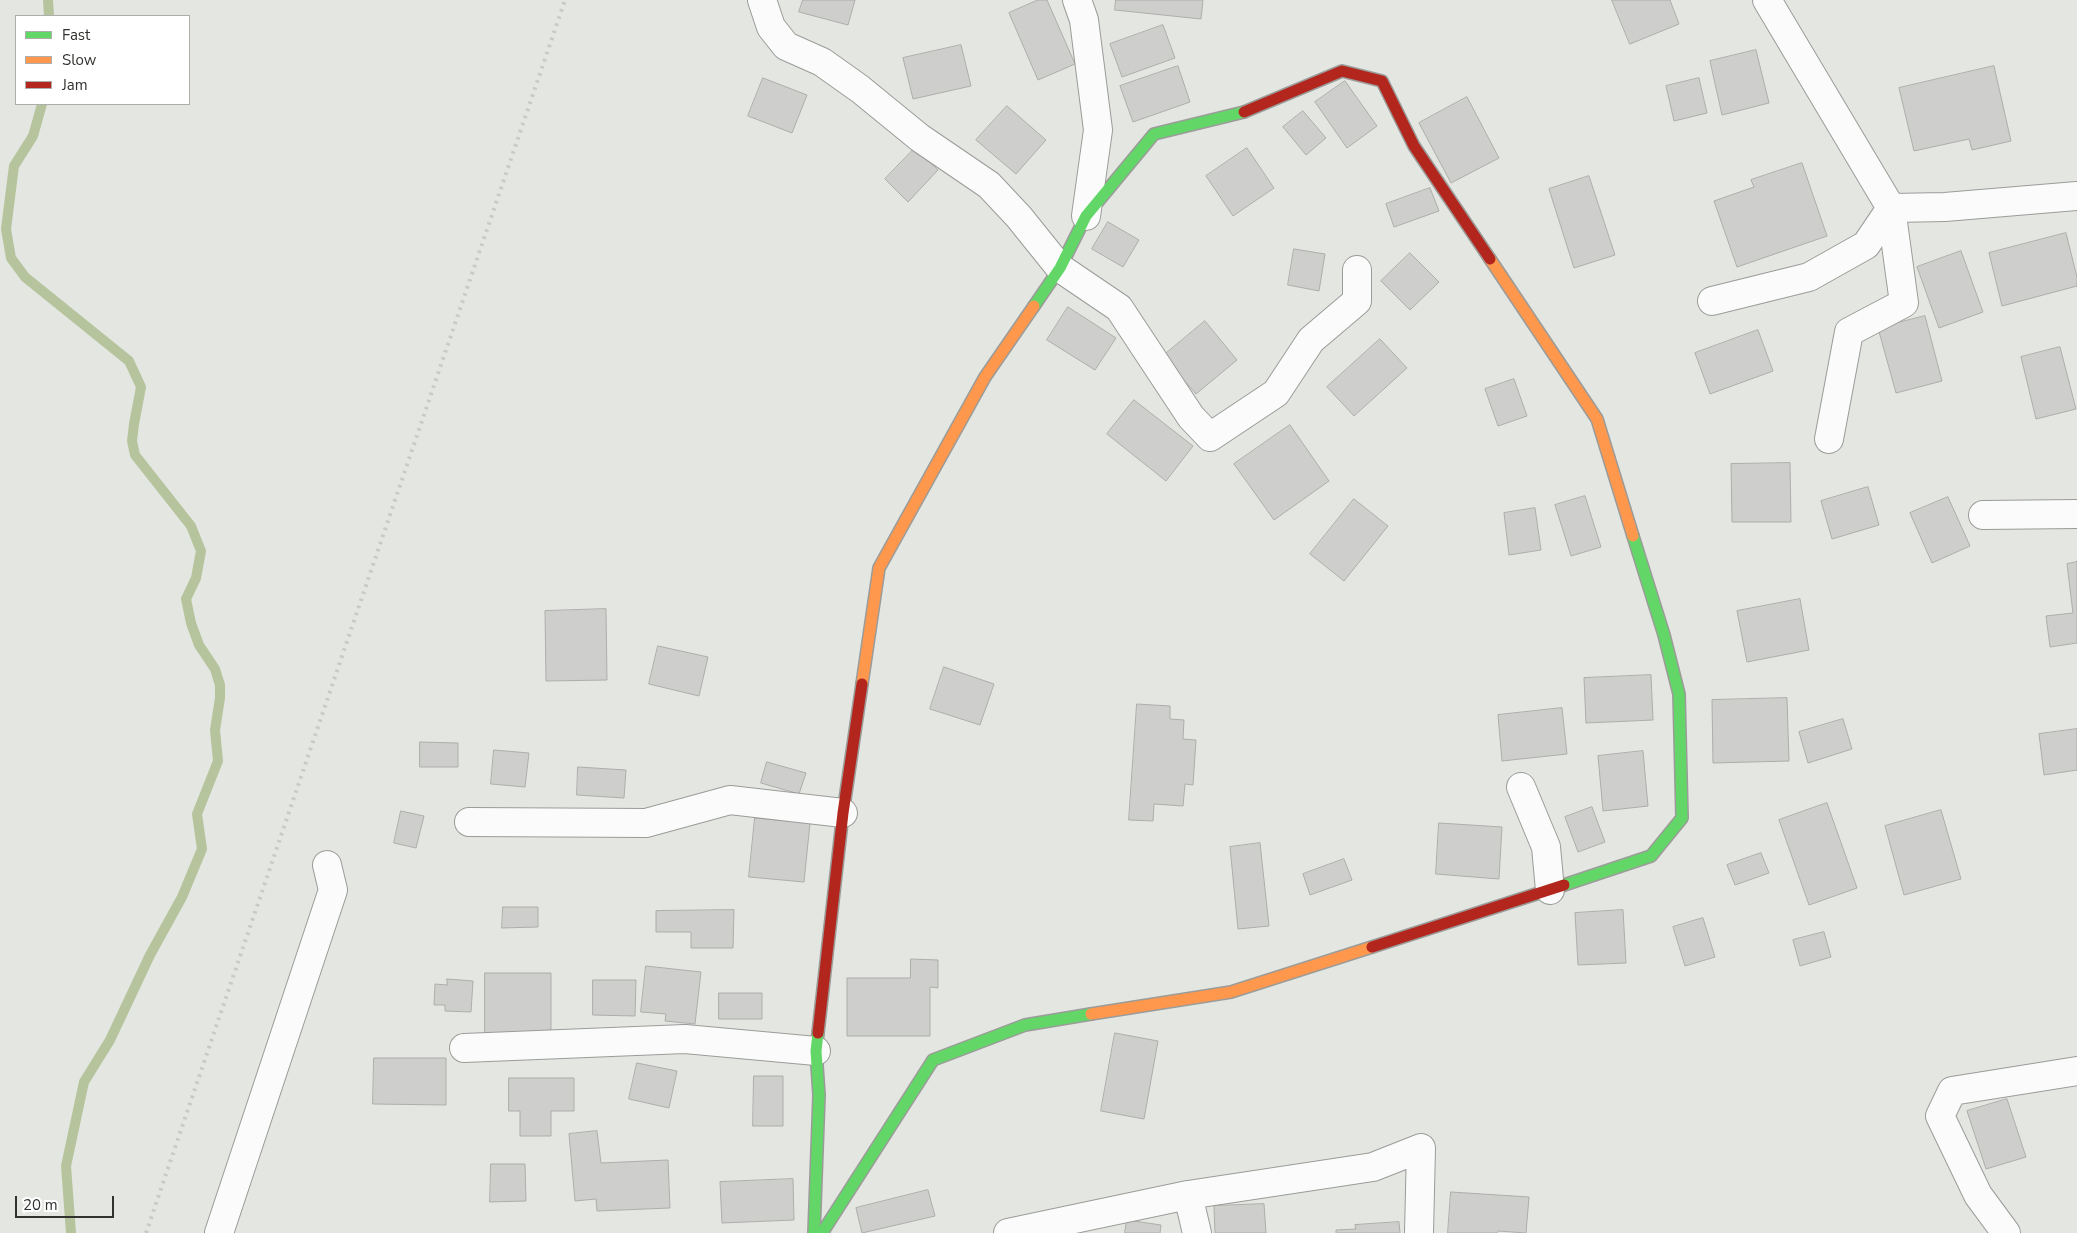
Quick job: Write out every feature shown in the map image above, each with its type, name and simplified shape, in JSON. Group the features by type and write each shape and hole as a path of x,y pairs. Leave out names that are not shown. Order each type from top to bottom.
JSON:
{"street":[{"path":"762,0 772,27 786,46 822,62 860,89 920,138 989,185 1060,268 1119,308 1192,417 1210,437 1276,393 1311,340 1358,301 1357,270"},
{"path":"1077,0 1084,20 1098,130 1086,216"},
{"path":"1767,0 1891,208 1904,302 1849,332 1829,439"},
{"path":"814,1233 819,1095 816,1051 843,813 879,568 985,377 1060,268 1086,216 1154,134 1248,111 1342,71 1382,80 1414,146 1597,419 1664,635 1679,694 1682,818 1651,856 1550,890 1231,992 1025,1025 933,1060 822,1233"},
{"path":"1891,208 1946,207 2077,196"},
{"path":"1712,301 1808,277 1866,245 1891,208"},
{"path":"1983,515 2077,514"},
{"path":"1521,787 1546,847 1550,890"},
{"path":"469,822 646,823 730,800 843,813"},
{"path":"220,1233 333,890 327,865"},
{"path":"464,1048 685,1039 816,1051"},
{"path":"2006,1233 1978,1195 1940,1116 1952,1091 2077,1071"},
{"path":"1008,1233 1188,1195 1373,1167 1421,1148 1419,1233"},
{"path":"1188,1195 1197,1233"}],"building":[{"path":"803,0 855,0 848,25 799,12"},
{"path":"1038,0 1047,0 1075,64 1038,80 1009,13"},
{"path":"1116,0 1203,0 1201,19 1115,10"},
{"path":"1612,0 1670,0 1679,24 1630,44"},
{"path":"1163,25 1175,58 1122,77 1110,44"},
{"path":"961,45 971,86 913,99 903,58"},
{"path":"1756,50 1769,103 1722,115 1710,61"},
{"path":"1178,66 1190,102 1133,122 1120,86"},
{"path":"1994,66 2011,141 1972,150 1969,139 1914,151 1899,88"},
{"path":"763,78 807,95 792,133 748,116"},
{"path":"1699,78 1707,113 1674,121 1666,86"},
{"path":"1345,81 1377,126 1347,148 1315,102"},
{"path":"1467,97 1499,158 1451,183 1419,123"},
{"path":"1007,106 1046,140 1016,174 976,140"},
{"path":"1303,111 1326,138 1306,155 1283,127"},
{"path":"915,148 938,170 908,202 885,179"},
{"path":"1247,148 1274,188 1233,216 1206,176"},
{"path":"1802,163 1827,236 1737,267 1714,201 1754,187 1751,180"},
{"path":"1589,176 1615,255 1574,268 1549,189"},
{"path":"1430,188 1439,211 1394,227 1386,204"},
{"path":"1108,222 1139,240 1123,267 1092,249"},
{"path":"2066,233 2077,277 2077,286 2002,306 1989,253"},
{"path":"1294,249 1325,254 1319,291 1288,285"},
{"path":"1961,251 1983,312 1939,328 1917,267"},
{"path":"1410,253 1439,282 1410,310 1381,281"},
{"path":"1068,307 1116,338 1095,370 1047,340"},
{"path":"1925,316 1942,381 1896,393 1878,328"},
{"path":"1205,321 1237,360 1196,394 1163,356"},
{"path":"1758,330 1773,371 1710,394 1695,353"},
{"path":"1380,339 1407,368 1354,416 1327,387"},
{"path":"2060,347 2076,409 2036,419 2021,357"},
{"path":"1514,379 1527,416 1498,426 1485,389"},
{"path":"1134,400 1193,446 1166,481 1107,434"},
{"path":"1290,425 1329,481 1274,520 1234,464"},
{"path":"1790,463 1791,522 1732,522 1731,464"},
{"path":"1868,487 1879,525 1832,539 1821,501"},
{"path":"1585,496 1601,547 1571,556 1555,505"},
{"path":"1948,497 1970,546 1932,563 1910,513"},
{"path":"1354,499 1388,526 1344,581 1310,554"},
{"path":"1535,508 1541,550 1509,555 1504,513"},
{"path":"2077,562 2077,643 2050,647 2046,616 2073,613 2067,564"},
{"path":"1800,599 1809,650 1747,662 1737,611"},
{"path":"606,609 607,680 546,681 545,611"},
{"path":"658,646 708,657 699,696 649,684"},
{"path":"944,667 994,684 980,725 930,709"},
{"path":"1651,675 1653,720 1586,723 1584,678"},
{"path":"1787,698 1789,761 1713,763 1712,700"},
{"path":"1137,704 1170,706 1170,719 1184,720 1183,739 1196,740 1193,785 1185,784 1183,806 1154,804 1153,821 1129,820"},
{"path":"1562,708 1567,754 1502,761 1498,715"},
{"path":"1843,719 1852,749 1808,763 1799,732"},
{"path":"2077,729 2077,770 2044,775 2039,734"},
{"path":"420,742 458,743 458,767 420,767"},
{"path":"494,750 529,753 525,787 491,784"},
{"path":"1643,751 1648,806 1603,811 1598,756"},
{"path":"767,762 806,773 799,794 761,783"},
{"path":"578,767 626,770 624,798 577,795"},
{"path":"1827,803 1857,888 1809,905 1779,820"},
{"path":"1592,807 1605,842 1578,852 1565,817"},
{"path":"1941,810 1961,879 1904,895 1885,826"},
{"path":"401,811 424,816 416,848 394,843"},
{"path":"755,818 810,823 804,882 749,877"},
{"path":"1439,823 1502,827 1499,879 1436,874"},
{"path":"1260,843 1269,926 1238,929 1230,847"},
{"path":"1761,853 1769,873 1735,885 1727,865"},
{"path":"1344,859 1352,880 1310,895 1303,874"},
{"path":"503,907 538,907 538,927 502,928"},
{"path":"734,910 733,948 691,948 691,932 656,932 656,911"},
{"path":"1623,910 1626,963 1578,965 1575,913"},
{"path":"1703,918 1715,957 1685,966 1673,927"},
{"path":"1824,932 1831,957 1800,966 1793,940"},
{"path":"911,959 938,960 938,988 930,987 930,1036 847,1036 847,978 910,978"},
{"path":"646,966 701,972 695,1024 665,1021 666,1014 641,1012"},
{"path":"485,973 551,973 551,1033 485,1033"},
{"path":"447,979 473,981 471,1012 445,1011 445,1005 434,1005 435,984 447,985"},
{"path":"593,980 636,980 635,1016 593,1015"},
{"path":"719,993 762,993 762,1019 719,1019"},
{"path":"1115,1033 1158,1041 1144,1119 1101,1111"},
{"path":"374,1058 446,1058 446,1105 373,1104"},
{"path":"637,1063 677,1071 669,1108 629,1099"},
{"path":"754,1076 783,1076 783,1126 753,1126"},
{"path":"509,1078 574,1078 574,1111 551,1111 551,1136 520,1136 520,1111 509,1111"},
{"path":"2007,1099 2026,1157 1986,1169 1967,1111"},
{"path":"597,1131 601,1163 668,1160 670,1208 597,1211 596,1199 575,1201 569,1134"},
{"path":"491,1164 525,1164 526,1201 490,1202"},
{"path":"793,1179 794,1220 722,1223 720,1182"},
{"path":"928,1190 935,1216 862,1233 856,1208"},
{"path":"1451,1192 1529,1197 1526,1233 1498,1231 1497,1233 1448,1233"},
{"path":"1264,1204 1266,1233 1215,1233 1214,1206"},
{"path":"1127,1220 1161,1225 1160,1233 1125,1233"},
{"path":"1399,1222 1400,1233 1336,1233 1336,1230 1356,1229 1355,1225"}],"waterway":[{"path":"48,0 49,15"},
{"path":"42,105 33,136 14,166 6,229 11,258 25,277 129,361 141,387 132,441 135,455 191,526 201,551 196,578 186,599 191,623 199,645 215,669 220,685 215,730 218,761 197,814 202,849 182,897 150,955 110,1040 84,1082 66,1166 71,1233"}],"railway":[{"path":"146,1233 565,0"}],"traffic: fast":[{"path":"1034,306 1060,268 1086,216 1154,134 1244,112"},
{"path":"1564,885 1651,856 1682,818 1679,694 1664,635 1633,536"},
{"path":"822,1233 933,1060 1025,1025 1091,1014"},
{"path":"814,1233 819,1095 816,1051 818,1033"}],"traffic: slow":[{"path":"1490,259 1597,419 1633,536"},
{"path":"862,684 879,568 985,377 1034,306"},
{"path":"1091,1014 1231,992 1372,947"}],"traffic: jam":[{"path":"1244,112 1342,71 1382,81 1414,146 1490,259"},
{"path":"818,1033 843,813 862,684"},
{"path":"1372,947 1564,885"}]}
